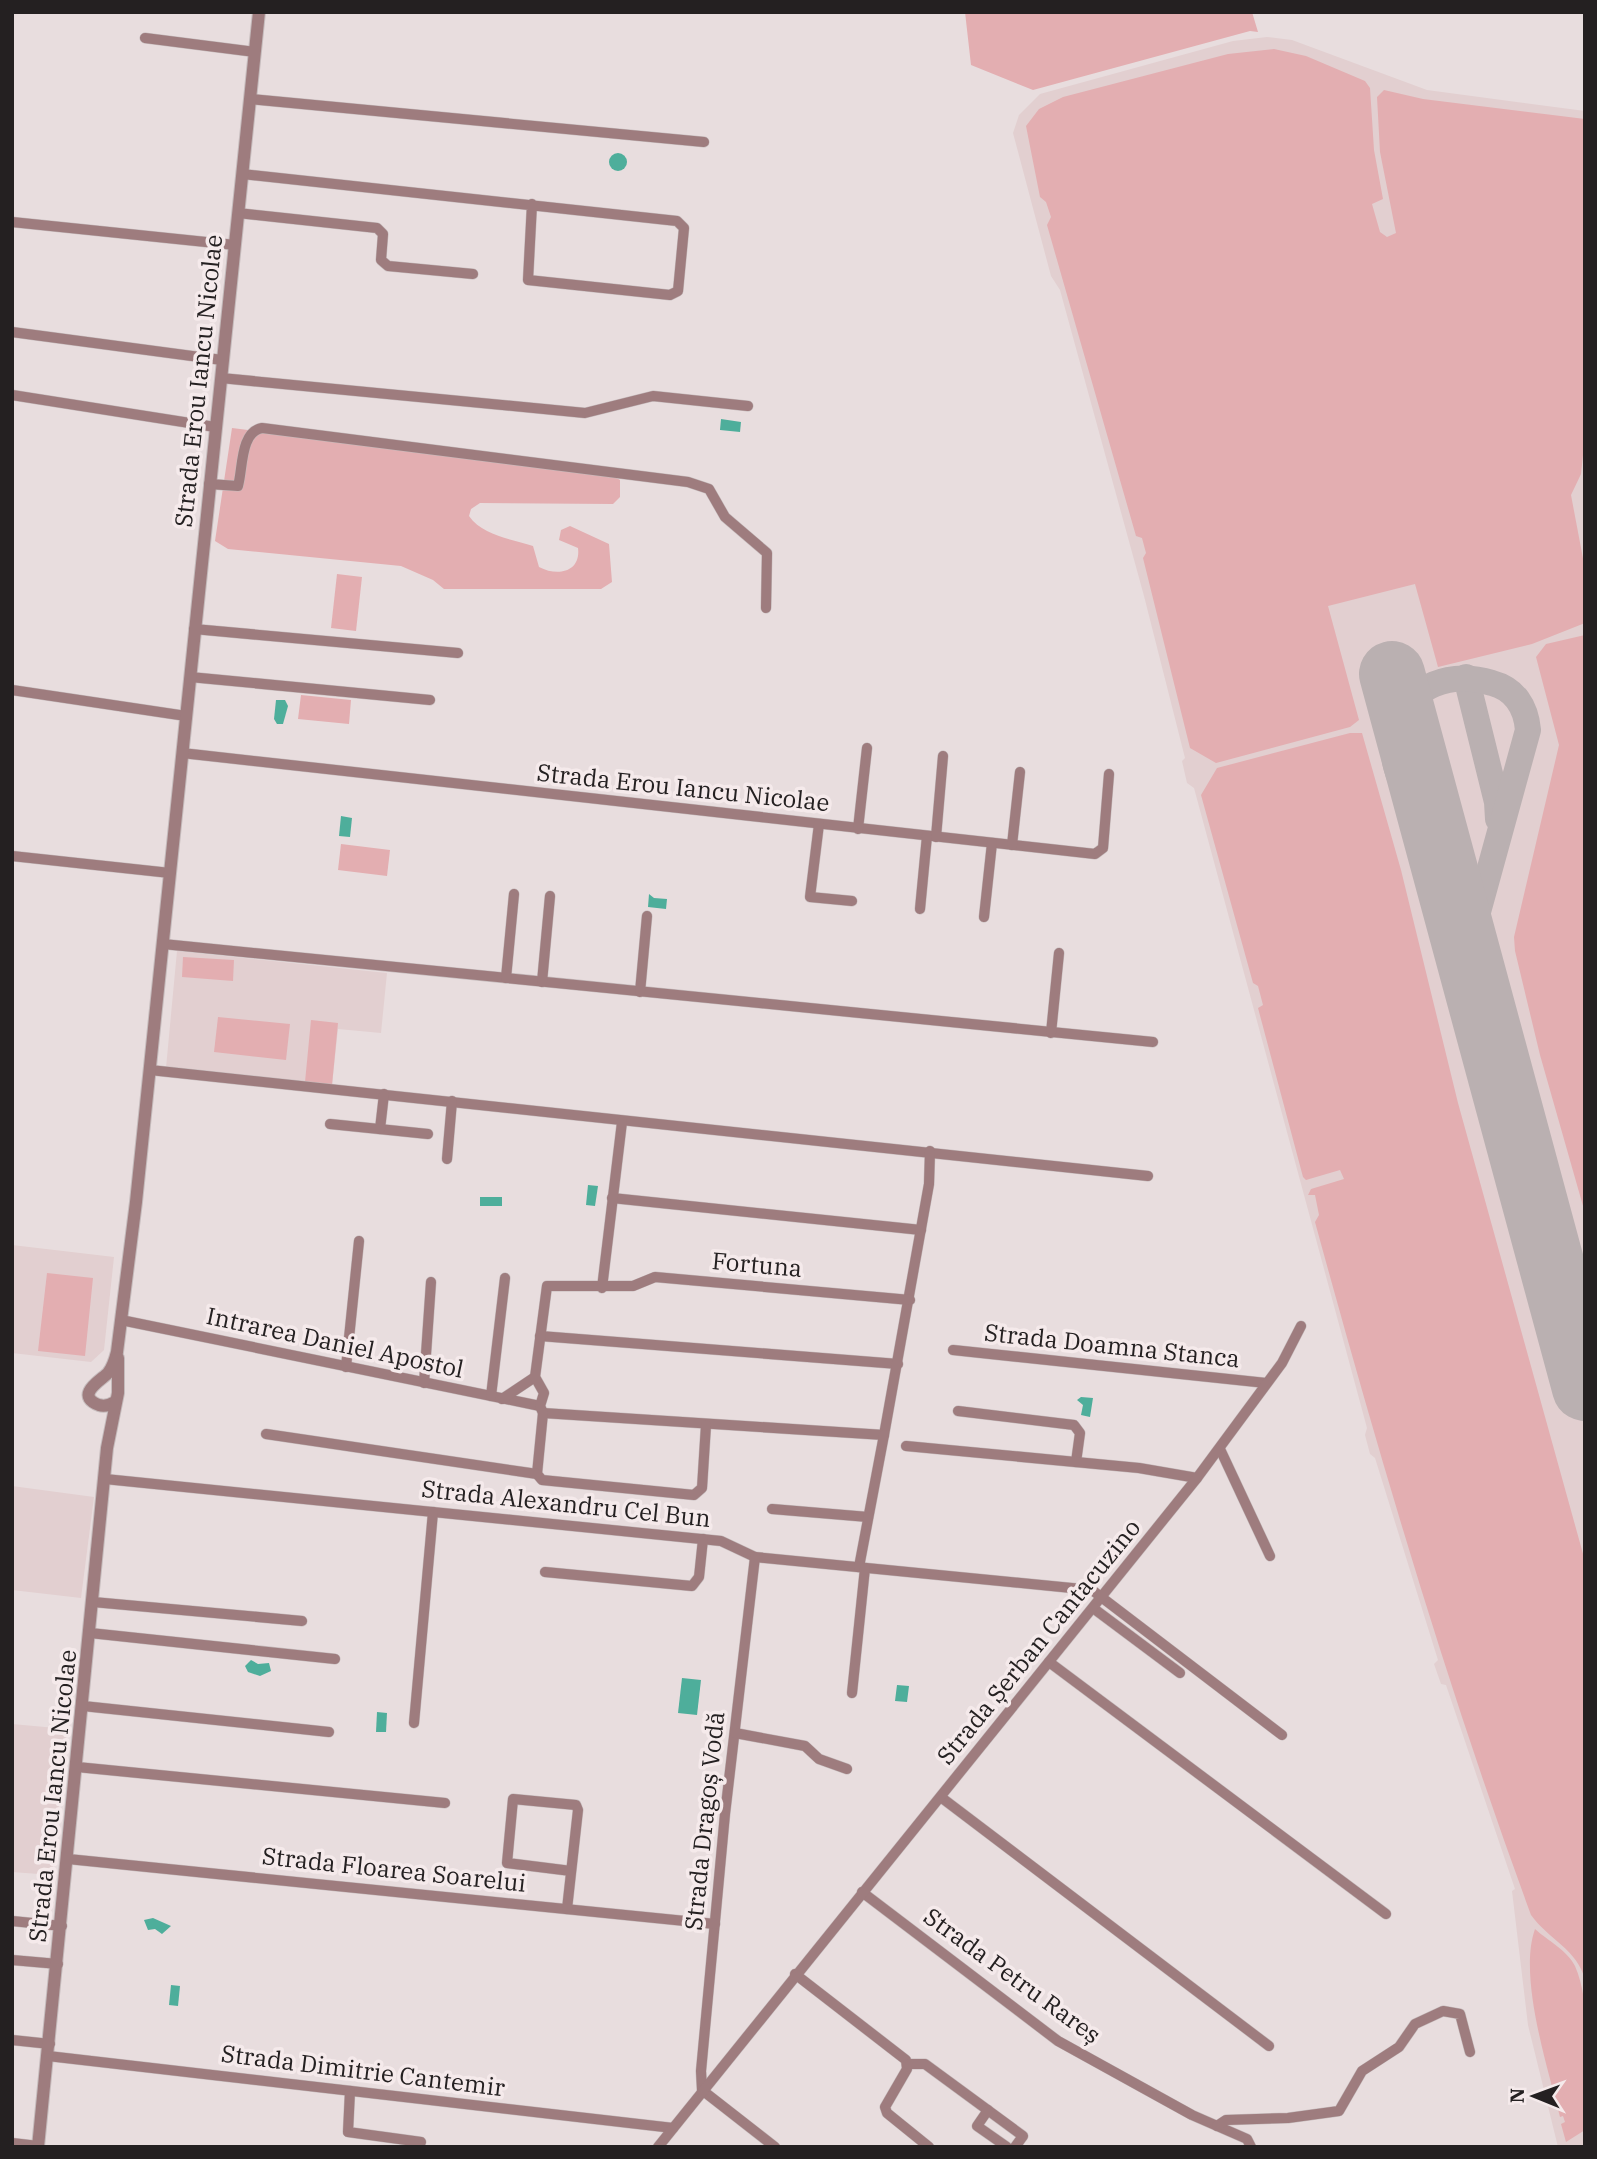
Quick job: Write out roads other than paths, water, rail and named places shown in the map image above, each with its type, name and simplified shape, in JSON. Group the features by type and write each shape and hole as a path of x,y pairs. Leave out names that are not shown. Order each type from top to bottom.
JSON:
{"street":[{"name":"Strada Erou Iancu Nicolae","path":"38,2146 93,1602 107,1448 108,1404 118,1388 117,1352 150,1070 259,12"},
{"path":"145,38 255,52"},
{"path":"250,99 704,142"},
{"path":"242,174 532,204 682,224 678,291 670,295 528,281 532,204"},
{"path":"238,212 377,228 383,234 381,260 388,266 473,274"},
{"path":"12,222 235,245"},
{"path":"12,332 222,360"},
{"path":"221,378 585,413 653,396 748,406"},
{"path":"12,395 215,427"},
{"path":"209,484 239,486 246,444 251,434 262,428 688,482 709,489 725,517 767,553 766,608"},
{"path":"194,629 457,653"},
{"path":"190,677 429,700"},
{"path":"12,690 186,716"},
{"path":"858,829 867,748"},
{"name":"Strada Erou Iancu Nicolae","path":"182,753 858,829 1100,852 1109,774"},
{"path":"920,909 943,756"},
{"path":"1012,845 1020,772"},
{"path":"819,824 810,897 852,901"},
{"path":"984,917 992,843"},
{"path":"12,856 170,873"},
{"path":"506,978 514,894"},
{"path":"542,982 550,896"},
{"path":"640,992 647,916"},
{"path":"163,944 1153,1042"},
{"path":"1051,1033 1059,953"},
{"path":"150,1070 1148,1176"},
{"path":"380,1129 384,1094"},
{"path":"447,1159 452,1101"},
{"path":"602,1288 622,1122"},
{"path":"330,1124 428,1135"},
{"path":"852,1693 868,1517 910,1300 929,1184 930,1151"},
{"path":"612,1198 921,1230"},
{"path":"346,1367 359,1241"},
{"path":"491,1396 505,1278"},
{"name":"Fortuna","path":"540,1336 547,1286 633,1286 655,1278 910,1300"},
{"path":"424,1383 431,1282"},
{"name":"Intrarea Daniel Apostol","path":"121,1321 491,1396 541,1410 706,1425 884,1435"},
{"name":"Strada Șerban Cantacuzino","path":"658,2147 862,1892 946,1801 1049,1662 1220,1449 1292,1347 1301,1326"},
{"path":"537,1474 544,1393 536,1377 540,1336 898,1364"},
{"name":"Strada Doamna Stanca","path":"953,1350 1266,1383"},
{"name":"Strada Erou Iancu Nicolae","path":"108,1404 94,1402 90,1390 94,1381 104,1378 117,1352"},
{"path":"502,1399 536,1377"},
{"path":"104,1378 113,1380 118,1388"},
{"path":"958,1411 1074,1425 1080,1433 1076,1462"},
{"path":"266,1434 537,1474 542,1480 694,1495 702,1488 706,1425"},
{"path":"906,1446 1139,1468 1197,1478"},
{"path":"1220,1449 1270,1556"},
{"name":"Strada Alexandru Cel Bun","path":"104,1479 721,1541 755,1558 1092,1590 1102,1597"},
{"path":"772,1509 868,1517"},
{"path":"414,1723 433,1512"},
{"path":"545,1573 692,1586 699,1577 702,1539"},
{"name":"Strada Dragoș Vodă","path":"702,2090 701,2063 755,1558"},
{"path":"1102,1597 1282,1735"},
{"path":"93,1602 302,1621"},
{"path":"1093,1608 1180,1673"},
{"path":"90,1633 335,1659"},
{"path":"1049,1662 1386,1914"},
{"path":"83,1706 329,1732"},
{"path":"735,1733 805,1746 819,1759 847,1769"},
{"path":"77,1767 445,1803"},
{"path":"567,1909 571,1871 576,1805 513,1799 507,1863 571,1871"},
{"path":"946,1801 1269,2046"},
{"name":"Strada Floarea Soarelui","path":"68,1859 715,1924"},
{"name":"Strada Petru Rareș","path":"862,1892 1058,2041 1217,2126 1247,2139 1251,2147"},
{"path":"12,1921 62,1926"},
{"path":"12,1960 58,1964"},
{"path":"795,1974 908,2064 925,2064 1023,2136 1015,2147"},
{"path":"1217,2126 1226,2120 1289,2119 1339,2111 1362,2071 1399,2047 1415,2024 1436,2013 1452,2011 1460,2014 1470,2052"},
{"name":"Strada Dimitrie Cantemir","path":"12,2040 49,2050 350,2091 673,2128"},
{"path":"908,2064 887,2100 887,2113 929,2147"},
{"path":"702,2090 775,2147"},
{"path":"350,2091 348,2132 421,2143"},
{"path":"988,2110 977,2126 1007,2147"},
{"path":"12,2143 38,2146"}]}
